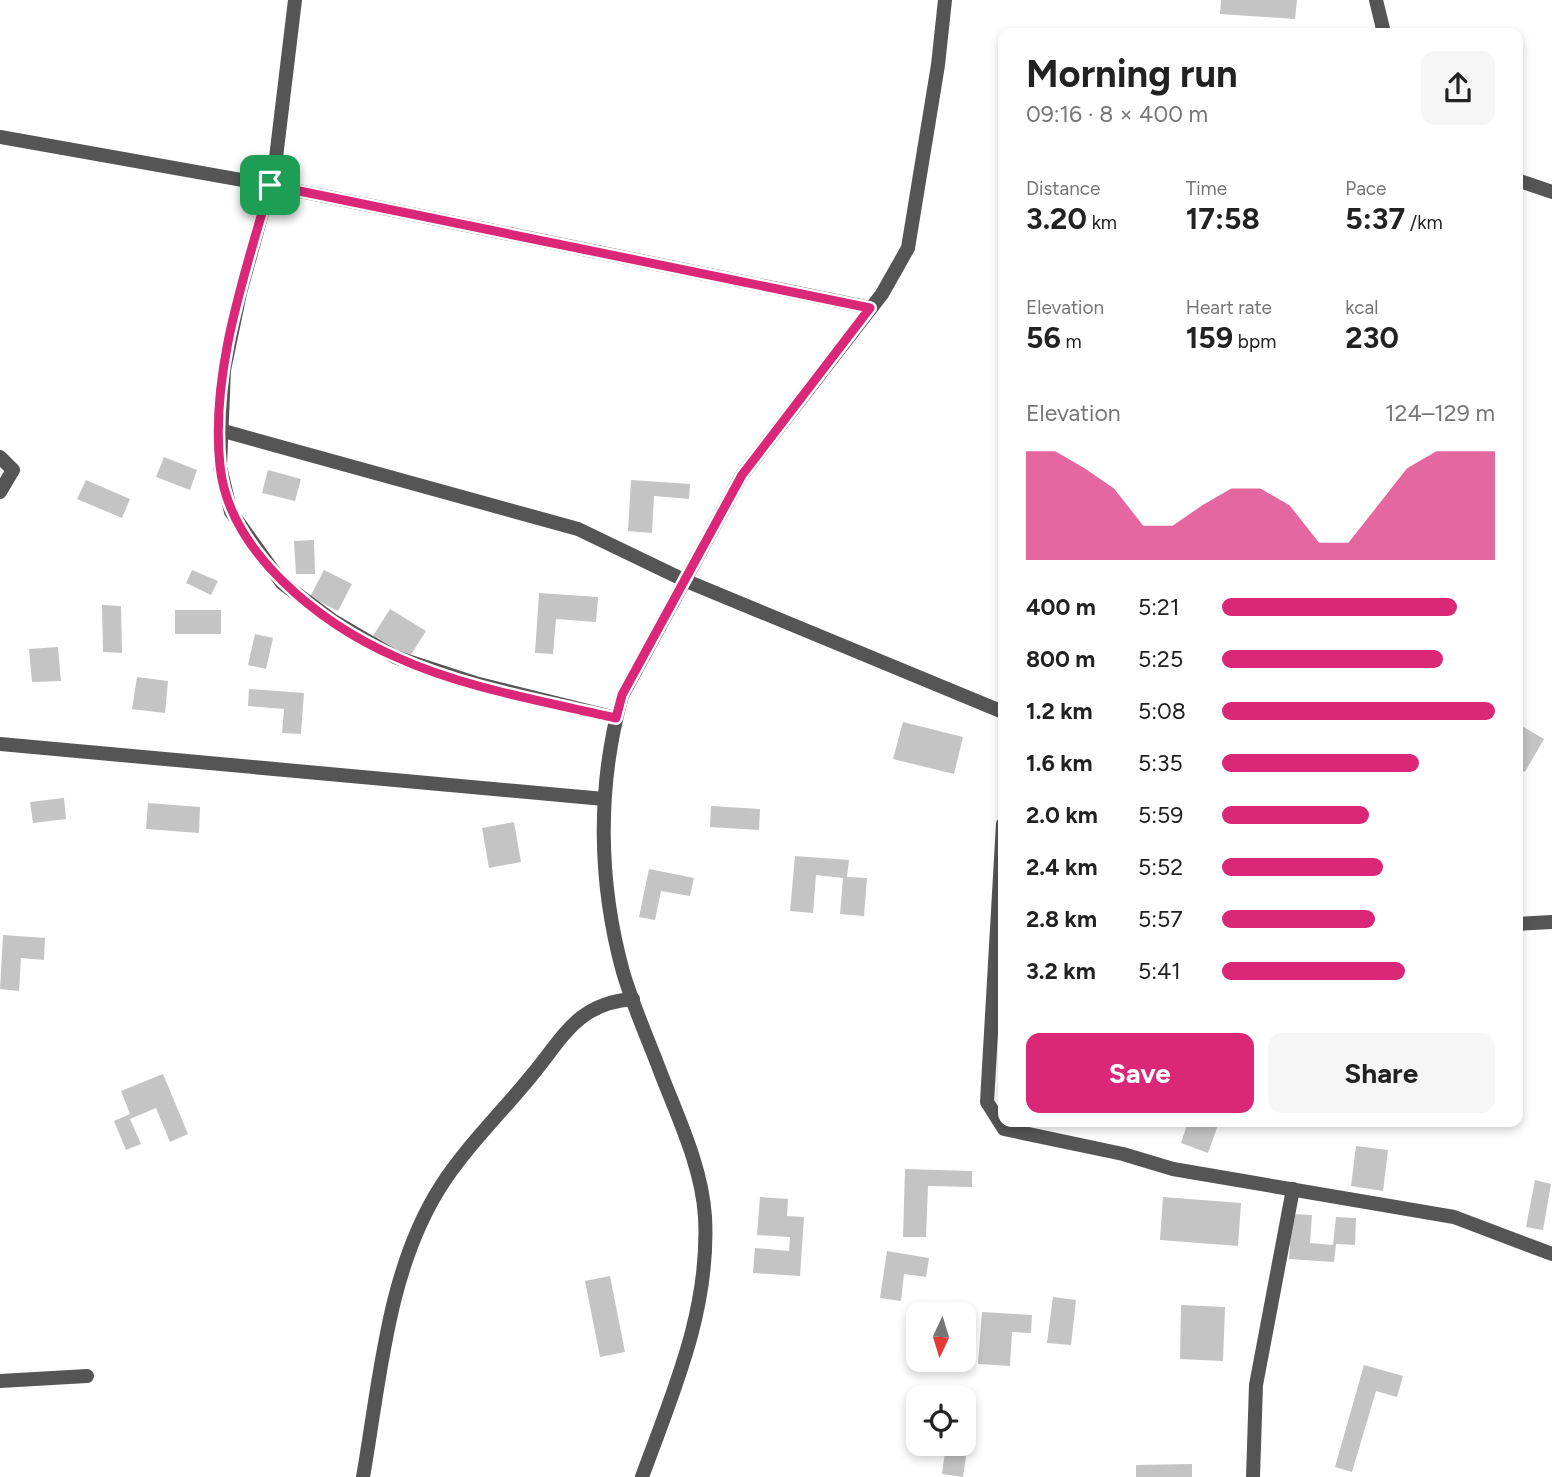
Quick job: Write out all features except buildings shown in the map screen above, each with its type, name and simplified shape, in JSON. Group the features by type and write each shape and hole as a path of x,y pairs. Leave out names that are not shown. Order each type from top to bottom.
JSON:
{"street":[{"path":"295,0 277,153 240,293 224,370 220,467 231,512 282,583 332,620 394,657 426,668 616,718"},
{"path":"642,1477 692,1342 702,1295 705,1215 700,1178 633,999 610,917 605,864 604,799 616,718 622,695 742,475 870,308 908,248 938,65 945,0"},
{"path":"1376,0 1383,28"},
{"path":"0,137 270,185 870,308"},
{"path":"1523,182 1552,192"},
{"path":"220,430 578,529 684,580 998,710"},
{"path":"0,457 13,470 0,492"},
{"path":"0,744 604,799"},
{"path":"998,911 987,1102 998,1119"},
{"path":"1523,924 1552,922"},
{"path":"363,1477 398,1287 418,1233 441,1186 536,1070 560,1035 596,1007 613,1000 633,999"},
{"path":"1003,1127 1123,1154 1173,1169 1454,1217 1552,1254"},
{"path":"1254,1477 1256,1385 1293,1189"},
{"path":"0,1381 87,1376"}],"route":[{"path":"270,185 870,308 742,475 622,695 616,718 475,683 394,657 332,620 282,583 231,512 220,467 219,438 224,370 240,293 270,185"}]}
